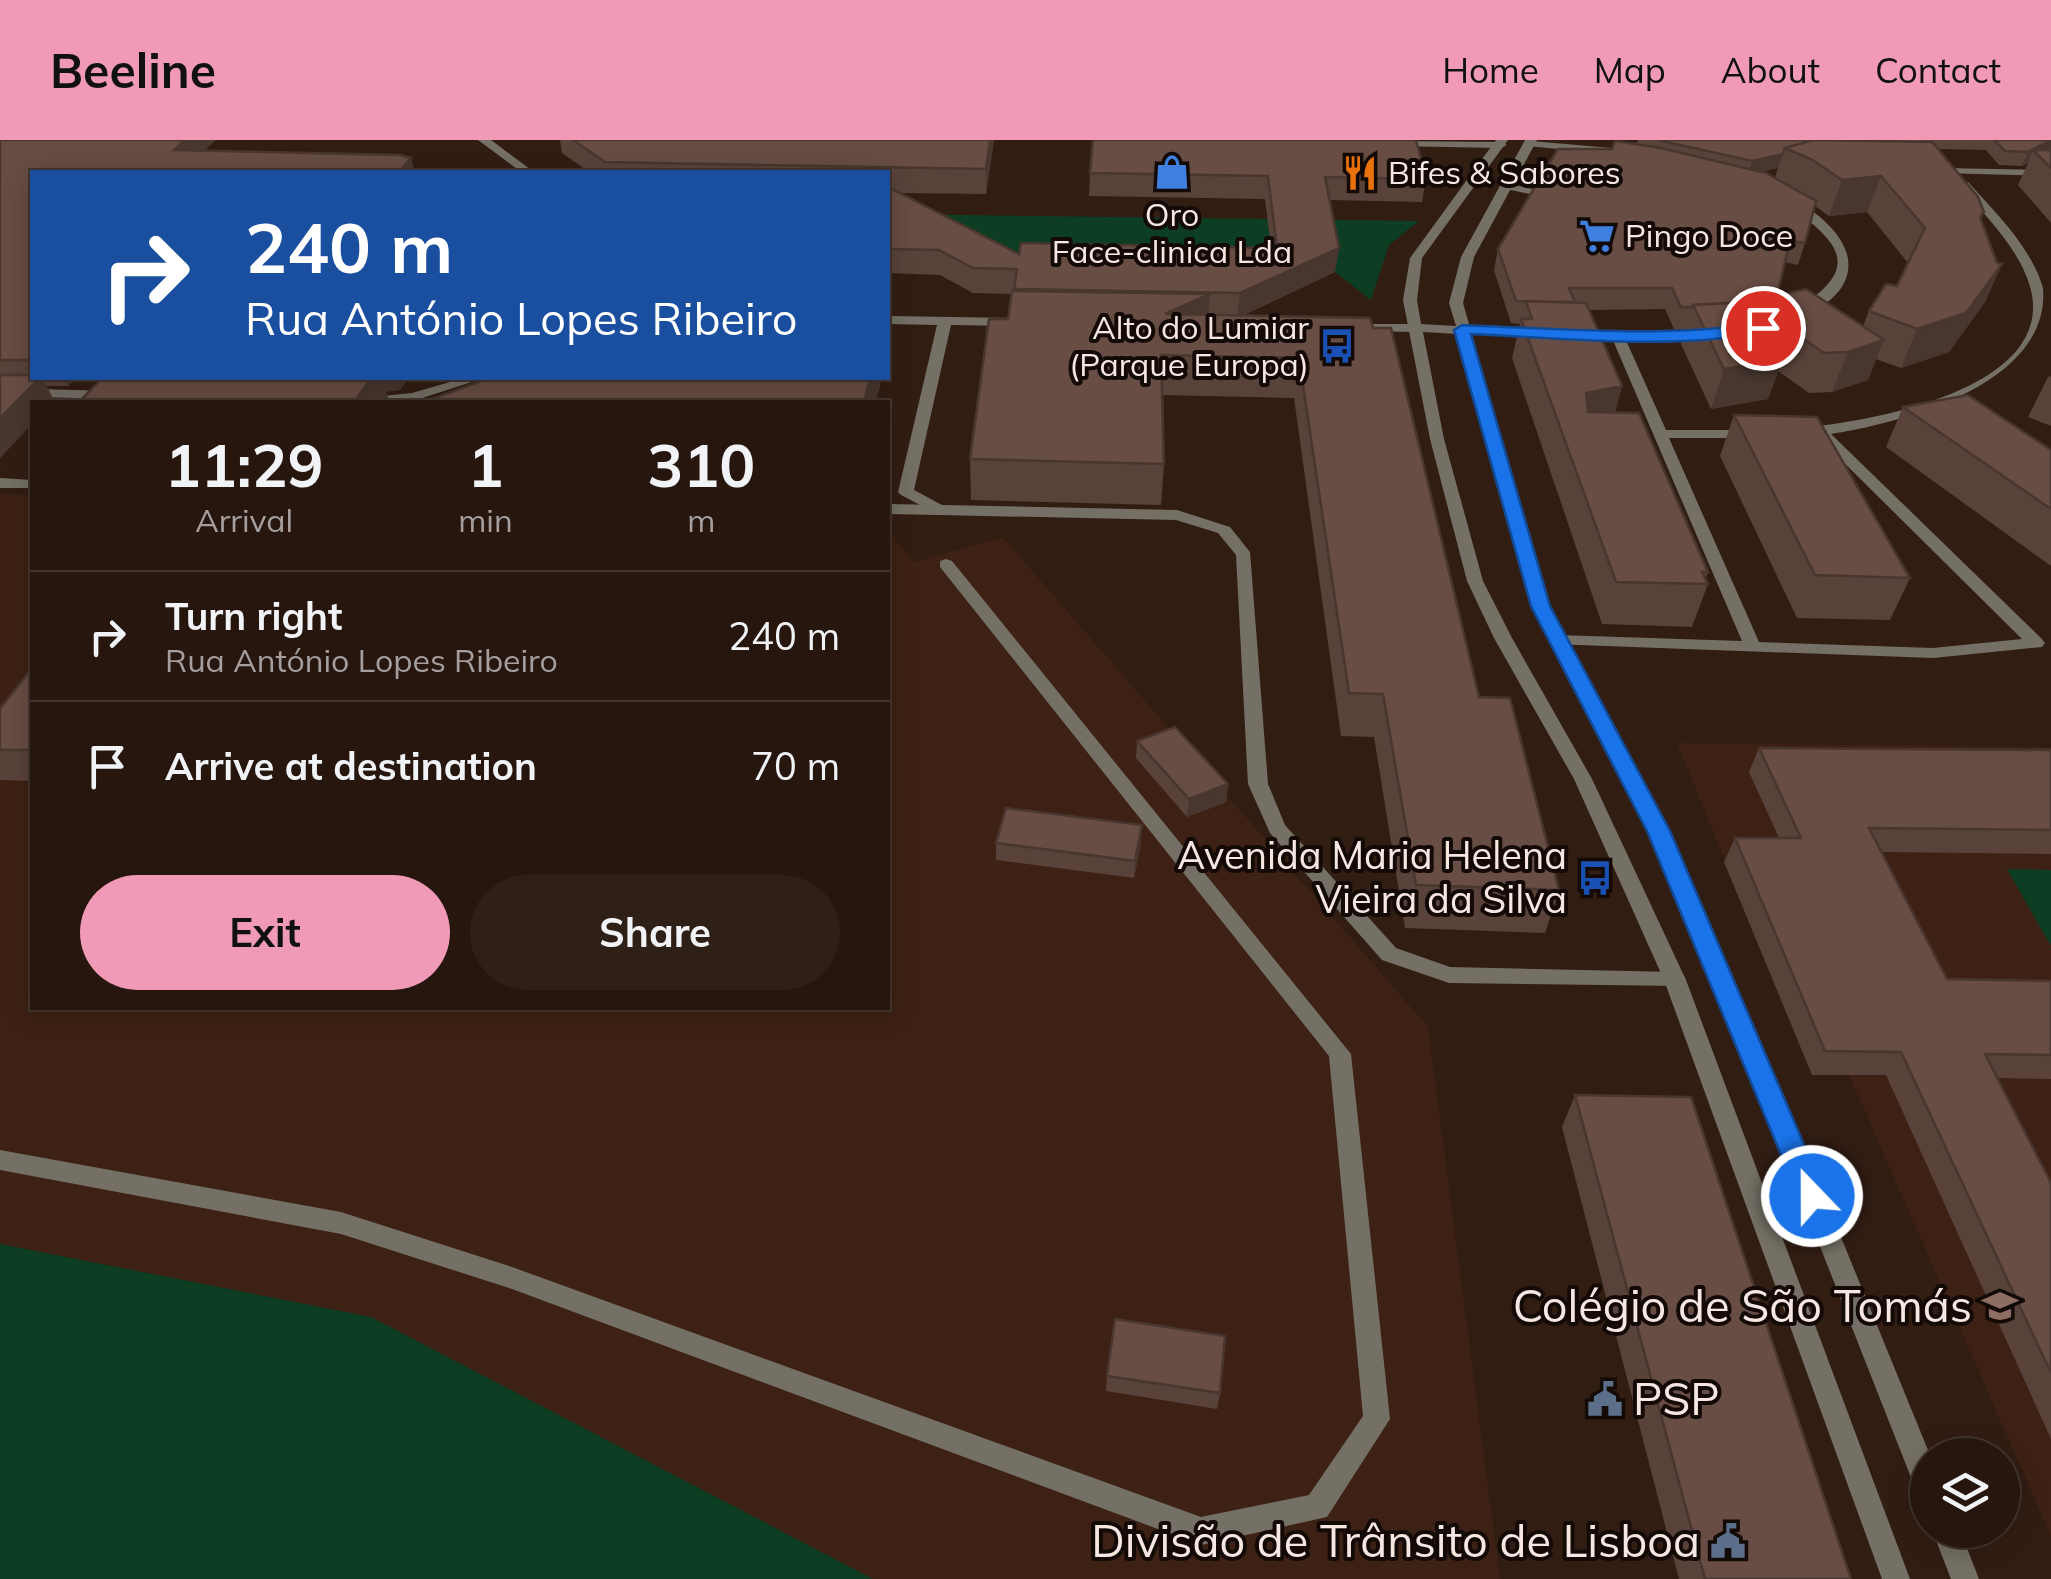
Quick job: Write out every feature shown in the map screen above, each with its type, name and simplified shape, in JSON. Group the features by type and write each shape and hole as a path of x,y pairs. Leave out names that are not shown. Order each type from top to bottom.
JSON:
{"street":[{"path":"487,140 525,170"},
{"path":"1501,142 1416,258 1410,300 1437,439 1476,582 1502,638 1583,779 1675,980 1896,1579"},
{"path":"1531,142 1477,231 1460,270 1456,303 1541,606 1658,831 1754,1051 1910,1440"},
{"path":"1380,144 1531,142 1634,154"},
{"path":"1933,171 2051,173"},
{"path":"1785,433 1821,432 1947,410 2002,371 2036,336 2040,303 2024,259 1952,171"},
{"path":"1505,186 1540,192"},
{"path":"1777,195 1828,228 1842,250 1845,270 1834,292 1788,318"},
{"path":"890,320 1023,322"},
{"path":"938,510 906,492 945,321"},
{"path":"1347,328 1617,336 1729,333"},
{"path":"1617,336 1752,647"},
{"path":"368,400 413,398 471,380"},
{"path":"0,392 134,396"},
{"path":"1558,640 1933,653 2036,643 1821,432"},
{"path":"1661,434 1767,433"},
{"path":"0,483 30,484"},
{"path":"890,509 1177,515 1224,530 1244,556 1258,784 1277,828 1390,954 1450,975 1675,980"},
{"path":"0,1160 341,1223 512,1278 1201,1531 1317,1506 1377,1419 1340,1054 946,564"},
{"path":"1953,1548 1965,1579"}],"shaded area":[{"path":"0,494 30,495 30,1010 890,1010 890,532 914,562 1003,537 1428,1027 1500,1579 873,1579 371,1317 0,1244"},
{"name":"Colégio de São Tomás","path":"1677,743 2051,747 2051,1536 2020,1465 2020,1438 2008,1438 1849,1075 1812,1075"}],"green space":[{"path":"890,214 1419,221 1389,245 1371,300 1335,272 1329,236 1273,265 996,267"},
{"path":"2007,869 2051,870 2051,946"},
{"path":"0,1244 371,1317 873,1579 0,1579"}],"building":[{"path":"0,140 184,140 174,150 411,158 401,170 30,170 30,360 0,360"},
{"path":"573,140 990,140 986,169 605,162"},
{"path":"1093,140 1416,140 1426,179 1325,177 1339,248 1240,293 1014,289 1017,269 973,268 939,250 890,249 890,188 1019,254 1021,243 1277,248 1268,176 1090,173"},
{"path":"1658,140 1813,140 1785,148 1783,154 1752,161"},
{"path":"1813,140 1932,142 1978,197 1984,212 1980,217 1997,263 2002,264 1966,313 1917,329 1869,311 1886,284 1897,286 1925,228 1881,176 1842,180 1811,159 1785,148"},
{"path":"1994,140 2051,140 2028,152 2005,151"},
{"path":"1615,141 1766,173 1816,201 1805,243 1790,241 1778,291 1783,294 1746,302 1681,307 1672,288 1569,288 1575,302 1516,301 1498,249 1540,178 1554,172 1547,167 1558,149 1612,149"},
{"path":"2033,150 2051,150 2051,168"},
{"path":"1806,289 1884,340 1848,352 1824,353 1750,302"},
{"path":"1012,291 1210,294 1165,314 1370,318 1373,328 1391,328 1479,697 1510,698 1559,890 1416,885 1383,694 1349,693 1299,358 1161,355 1164,464 970,459 989,319 1008,319"},
{"path":"1526,301 1586,303 1622,386 1586,393 1588,412 1639,413 1708,572 1702,572 1708,584 1616,582 1521,319 1532,319"},
{"path":"1749,302 1783,359 1724,369 1693,305"},
{"path":"0,375 30,375 30,380 38,380 0,418"},
{"path":"100,380 370,380 356,400 81,400"},
{"path":"484,380 870,380 864,400 429,400"},
{"path":"1968,395 2051,450 2051,509 1903,407"},
{"path":"1734,415 1817,417 1910,578 1815,575"},
{"path":"30,671 30,750 0,750 0,709"},
{"path":"1175,727 1228,784 1189,799 1137,741"},
{"path":"1759,748 2051,750 2051,830 1869,828 1947,979 2051,981 2051,1055 1985,1054 2051,1183 2051,1373 1901,1052 1825,1051 1735,838 1801,838"},
{"path":"1006,808 1142,825 1135,861 996,843"},
{"path":"1575,1095 1691,1097 1851,1579 1705,1579"},
{"path":"1115,1319 1225,1336 1220,1393 1107,1376"}],"place":[{"name":"Oro Face-clinica Lda","path":"1172,172"},
{"name":"Bifes & Sabores","path":"1360,173"},
{"name":"Pingo Doce","path":"1597,236"},
{"name":"Alto do Lumiar (Parque Europa)","path":"1337,346"},
{"name":"Avenida Maria Helena Vieira da Silva","path":"1595,878"},
{"name":"Colégio de São Tomás","path":"2000,1306"},
{"name":"PSP","path":"1605,1399"},
{"name":"Divisão de Trânsito de Lisboa","path":"1728,1541"}],"route":[{"path":"1763,328 1729,333 1617,336 1462,330 1541,606 1658,831 1812,1196"}]}
